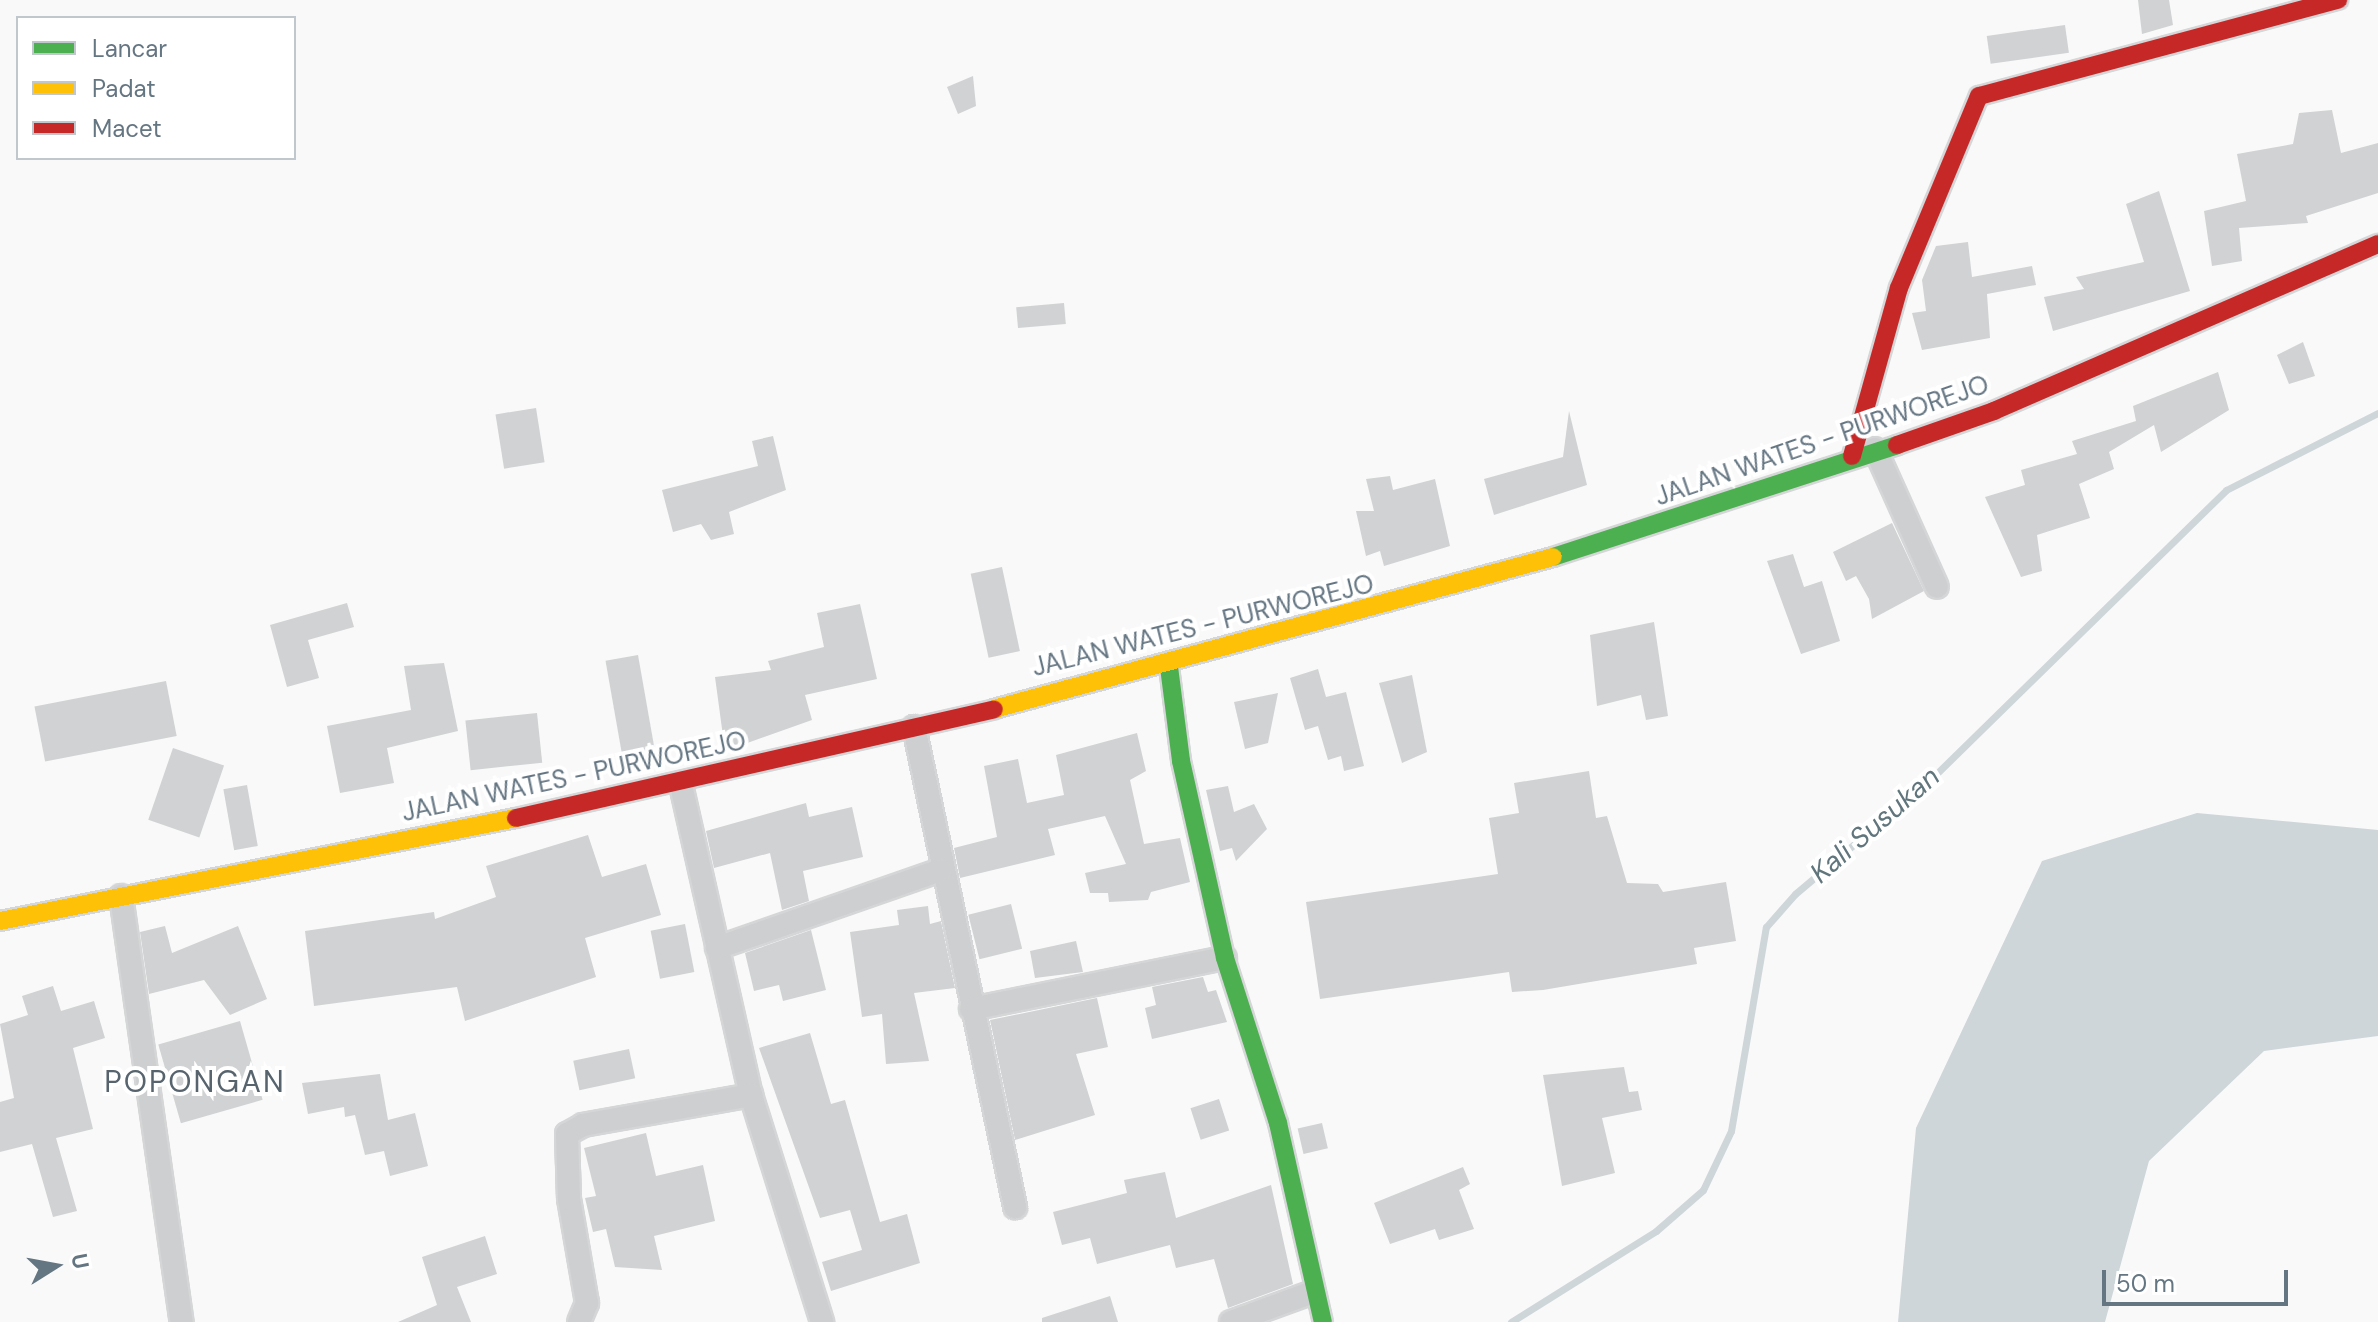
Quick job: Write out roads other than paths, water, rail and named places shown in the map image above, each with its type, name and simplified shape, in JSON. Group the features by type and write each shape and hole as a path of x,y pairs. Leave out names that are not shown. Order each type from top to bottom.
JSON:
{"main road":[{"path":"1852,456 1899,288 1979,96 2338,0"},
{"name":"JALAN WATES - PURWOREJO","path":"0,921 681,785 1169,667 1759,494 1852,456 2100,369 2378,244"},
{"path":"1169,667 1181,761 1225,958 1278,1123 1313,1292 1323,1322"}],"street":[{"path":"1875,449 1937,587"},
{"path":"914,727 941,870 1015,1207"},
{"path":"681,785 751,1095 822,1322"},
{"path":"717,948 941,870"},
{"path":"121,896 182,1322"},
{"path":"971,1009 1225,958"},
{"path":"579,1322 587,1303 569,1199 567,1134 583,1125 751,1095"},
{"path":"1231,1322 1313,1292"}],"waterway":[{"name":"Kali Susukan","path":"1511,1322 1656,1231 1703,1190 1731,1131 1766,927 1795,894 1929,781 2226,490 2378,413"}],"district":[{"name":"POPONGAN","path":"195,1082"}]}
